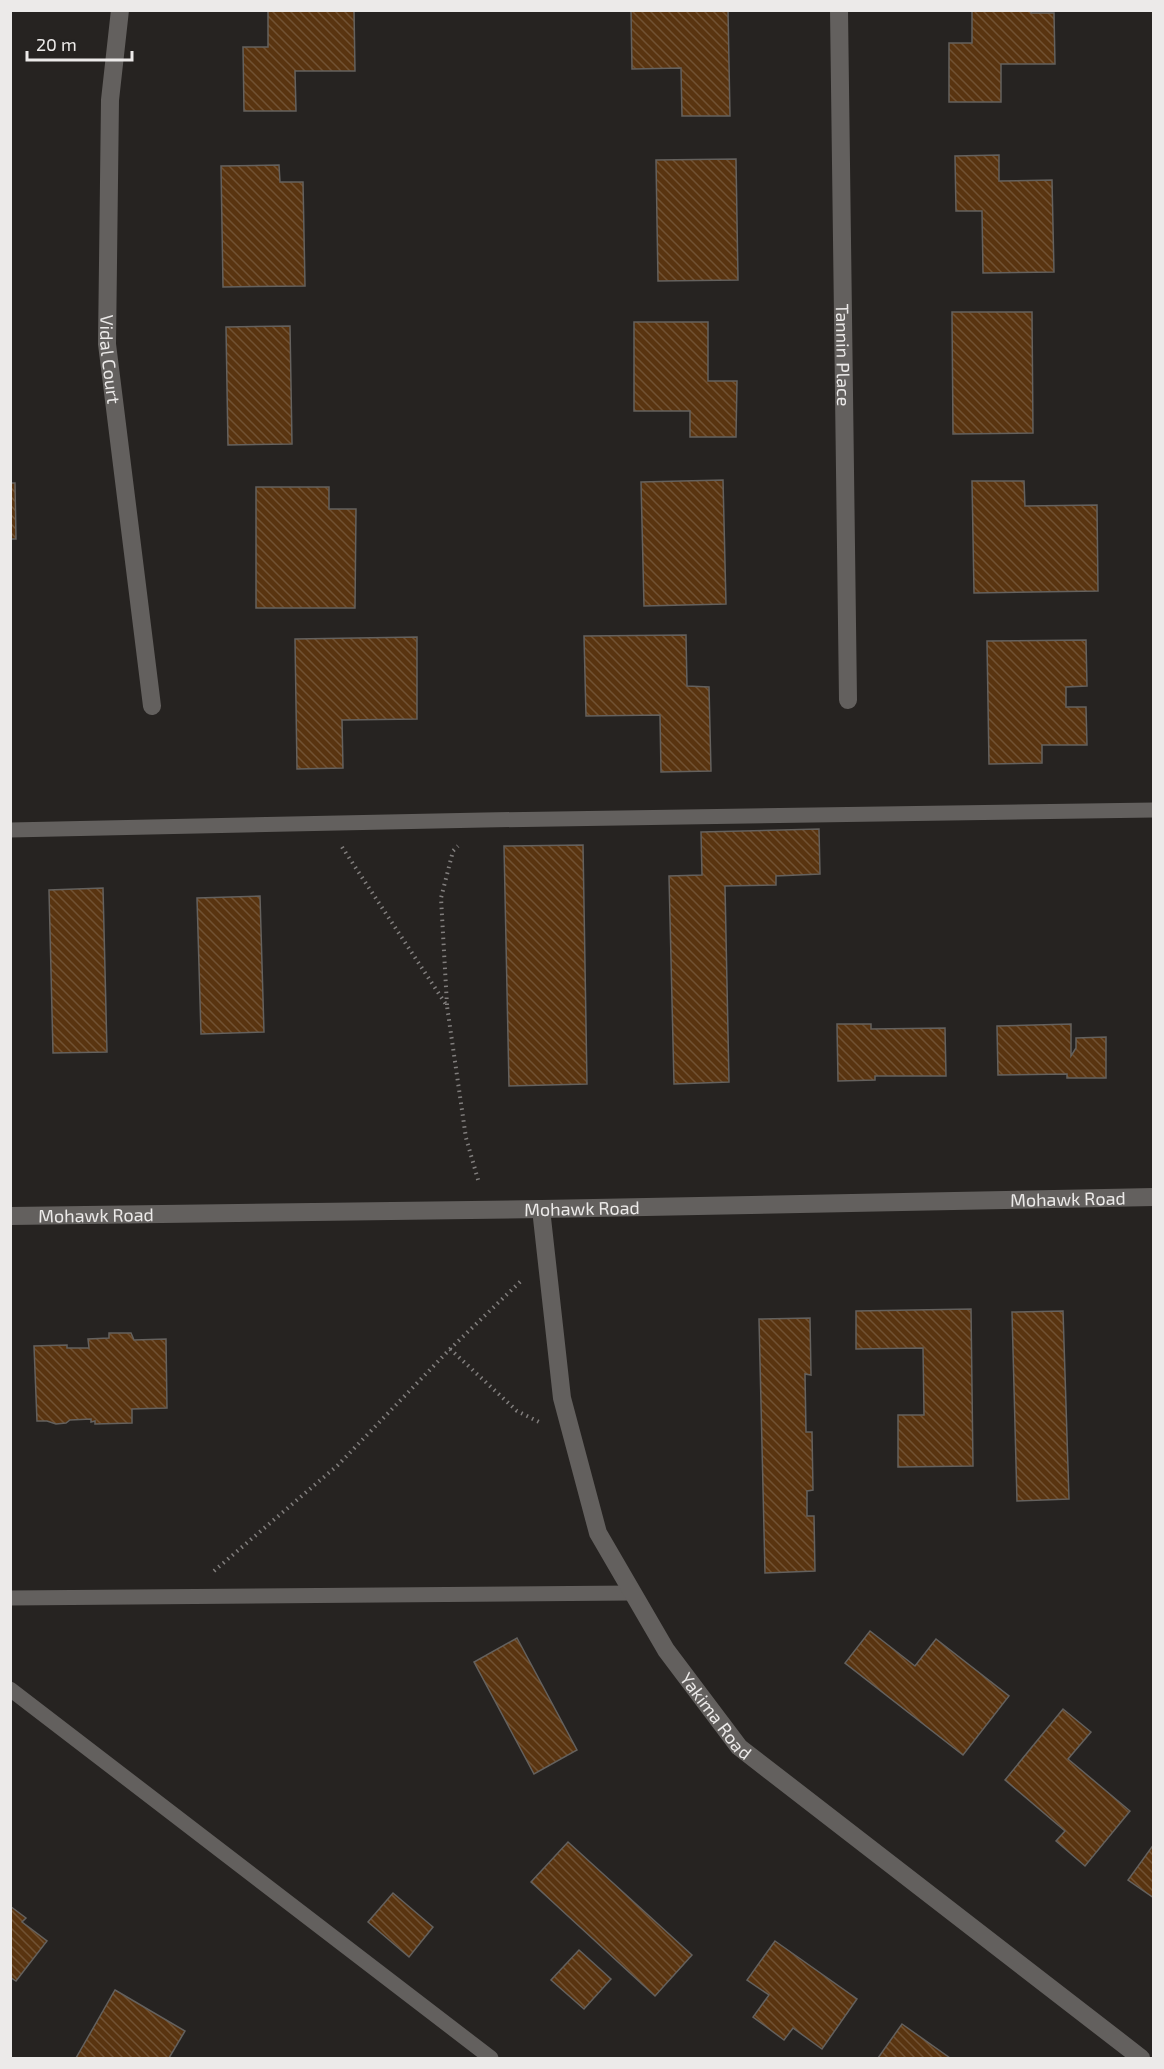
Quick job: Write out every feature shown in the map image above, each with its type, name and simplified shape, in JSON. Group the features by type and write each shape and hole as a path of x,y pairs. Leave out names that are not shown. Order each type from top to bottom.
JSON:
{"street":[{"name":"Vidal Court","path":"120,10 110,100 107,344 152,706"},
{"name":"Tannin Place","path":"839,10 848,700"},
{"name":"Mohawk Road","path":"10,1216 541,1209 1154,1197"},
{"name":"Yakima Road","path":"541,1209 562,1398 598,1533 666,1650 739,1747 1141,2058"}],"lane":[{"path":"10,830 1154,810"},
{"path":"10,1598 632,1593"},
{"path":"10,1689 491,2058"}],"path":[{"path":"484,820 453,851 441,898 447,1006 466,1138 486,1209"},
{"path":"327,824 447,1006"},
{"path":"184,1597 338,1465 450,1349 546,1257"},
{"path":"450,1349 517,1412 573,1439"}],"building":[{"path":"268,10 354,10 355,71 295,71 296,111 244,111 243,47 268,47"},
{"path":"631,10 728,10 730,116 682,116 681,68 632,69"},
{"path":"972,10 1031,10 1031,13 1054,13 1055,64 1001,64 1001,102 949,102 949,43 972,43"},
{"path":"999,155 999,181 1052,180 1054,272 983,273 982,211 956,211 955,156"},
{"path":"736,159 738,280 658,281 656,160"},
{"path":"279,165 280,182 303,182 305,286 223,287 221,166"},
{"path":"952,312 1032,312 1033,433 953,434"},
{"path":"634,322 708,322 708,381 737,381 736,437 690,437 690,411 634,411"},
{"path":"290,326 292,444 228,445 226,327"},
{"path":"723,480 726,604 644,606 641,482"},
{"path":"972,481 1024,481 1025,506 1097,505 1098,591 974,593"},
{"path":"10,483 15,483 16,539 10,539"},
{"path":"256,487 329,487 329,509 356,509 355,608 256,608"},
{"path":"686,635 687,686 709,687 711,771 661,772 660,715 586,716 584,636"},
{"path":"417,637 417,719 342,720 343,768 297,769 295,639"},
{"path":"1086,640 1087,686 1066,687 1066,707 1086,707 1087,745 1042,745 1042,763 989,764 987,641"},
{"path":"819,829 820,874 776,876 776,885 725,886 729,1082 674,1084 669,876 702,875 701,832"},
{"path":"583,845 587,1084 509,1086 504,846"},
{"path":"103,888 107,1052 53,1053 49,890"},
{"path":"260,896 264,1032 201,1034 197,898"},
{"path":"837,1024 871,1024 871,1029 945,1028 946,1076 875,1076 875,1080 838,1081"},
{"path":"1071,1024 1071,1056 1076,1048 1076,1038 1106,1037 1106,1078 1067,1078 1067,1074 998,1075 997,1026"},
{"path":"971,1309 973,1466 898,1467 898,1415 924,1415 923,1348 856,1349 856,1311"},
{"path":"1063,1311 1069,1499 1017,1501 1012,1312"},
{"path":"810,1318 811,1375 805,1374 806,1432 812,1432 813,1490 807,1491 807,1516 814,1516 815,1571 765,1573 759,1319"},
{"path":"109,1333 131,1333 134,1340 166,1339 167,1408 132,1409 132,1423 95,1424 95,1421 91,1422 91,1419 70,1420 56,1424 37,1421 34,1346 67,1345 67,1348 89,1348 88,1339 109,1338"},
{"path":"870,1631 915,1666 936,1639 1009,1696 963,1755 845,1663"},
{"path":"517,1638 577,1750 534,1774 474,1662"},
{"path":"1063,1709 1091,1732 1068,1759 1130,1811 1085,1866 1056,1841 1065,1831 1005,1780"},
{"path":"568,1842 692,1955 655,1996 531,1882"},
{"path":"1154,1844 1154,1898 1128,1880"},
{"path":"393,1893 433,1927 409,1957 368,1922"},
{"path":"10,1906 26,1918 22,1922 47,1941 16,1981 10,1977"},
{"path":"775,1941 857,1999 822,2049 793,2028 784,2040 753,2017 769,1995 747,1980"},
{"path":"579,1950 611,1979 584,2009 551,1980"},
{"path":"115,1990 185,2031 169,2058 76,2058"},
{"path":"902,2024 950,2058 878,2058"}]}
